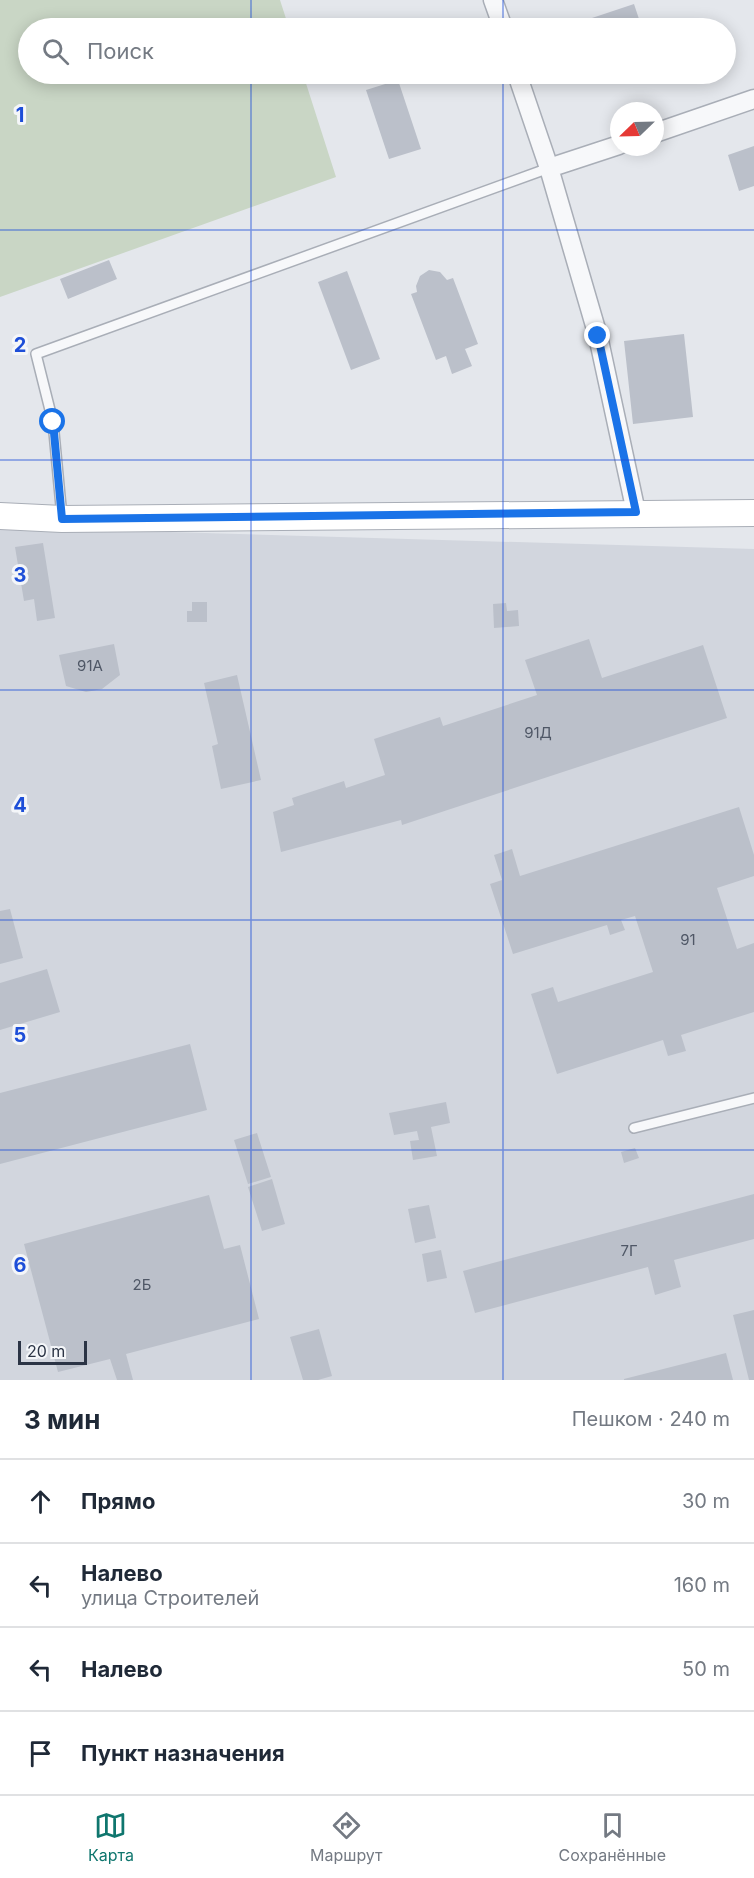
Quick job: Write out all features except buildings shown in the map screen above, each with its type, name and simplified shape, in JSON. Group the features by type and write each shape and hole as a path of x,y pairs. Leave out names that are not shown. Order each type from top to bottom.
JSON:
{"main road":[{"path":"0,516 62,519 636,512 754,513"}],"street":[{"path":"493,0 499,18"},
{"path":"521,84 549,168 598,336 636,512"},
{"path":"664,129 754,99"},
{"path":"549,168 610,148"}],"lane":[{"path":"62,519 53,422 36,354 549,168"},
{"path":"634,1128 754,1098"}],"shaded area":[{"path":"0,527 754,549 754,1380 0,1380"}],"green space":[{"path":"0,0 280,0 286,18 18,18 18,84 306,84 336,177 0,297"}],"route":[{"path":"53,422 62,519 636,512 598,336"}]}
